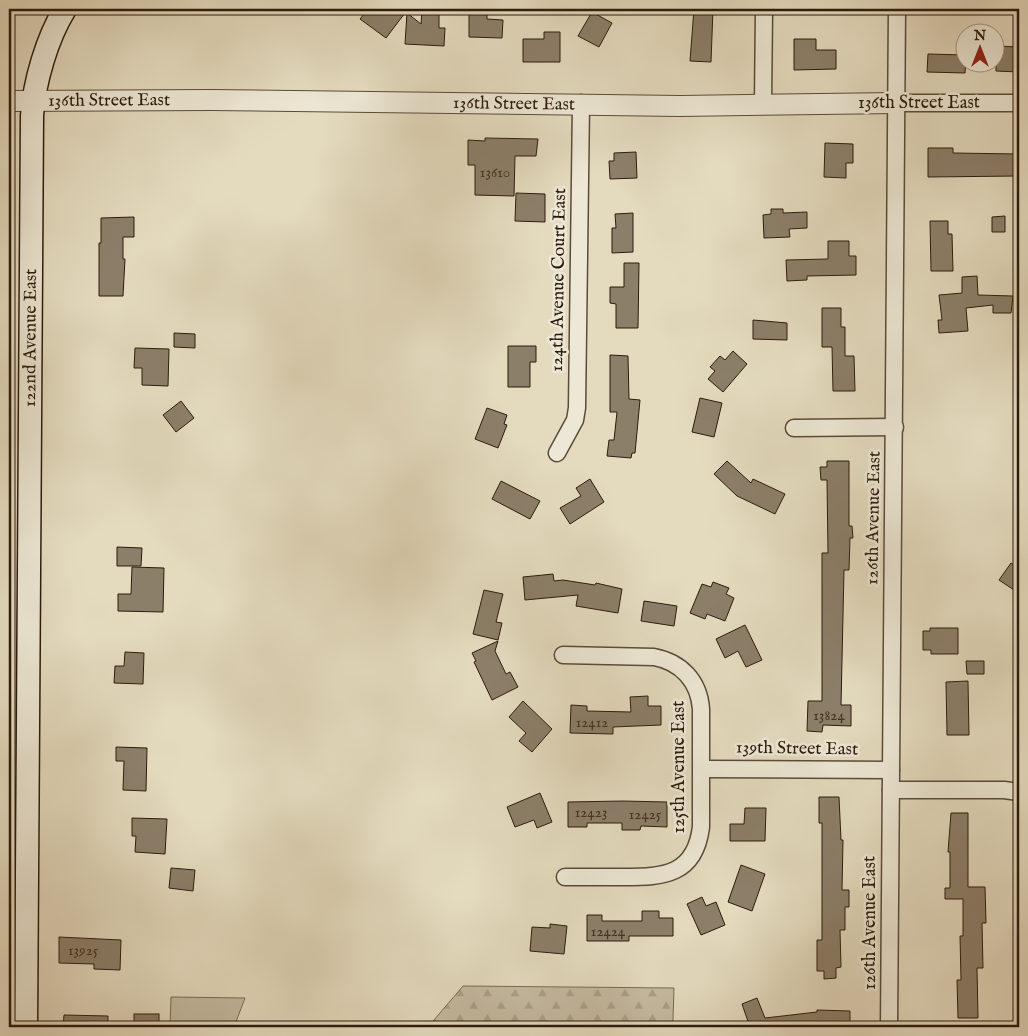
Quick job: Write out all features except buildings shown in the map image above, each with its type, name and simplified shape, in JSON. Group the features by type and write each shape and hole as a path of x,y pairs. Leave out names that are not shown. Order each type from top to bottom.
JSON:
{"main road":[{"name":"122nd Avenue East","path":"26,1027 33,100 54,27 65,9"}],"street":[{"path":"763,104 764,9"},
{"name":"126th Avenue East","path":"890,1027 897,9"},
{"name":"136th Street East","path":"9,101 211,100 464,105 581,103 680,106 1019,103"},
{"name":"124th Avenue Court East","path":"556,453 575,420 577,408 581,103"},
{"path":"794,428 895,427"},
{"name":"125th Avenue East","path":"563,655 654,657 668,661 686,672 698,691 702,709 699,842 690,859 670,874 649,877 565,877"},
{"name":"139th Street East","path":"702,768 891,770"},
{"path":"891,790 1004,790 1019,792"}],"green space":[{"path":"463,986 674,988 673,1020 670,1027 428,1027"},
{"path":"171,997 245,998 234,1027 170,1027"}]}
